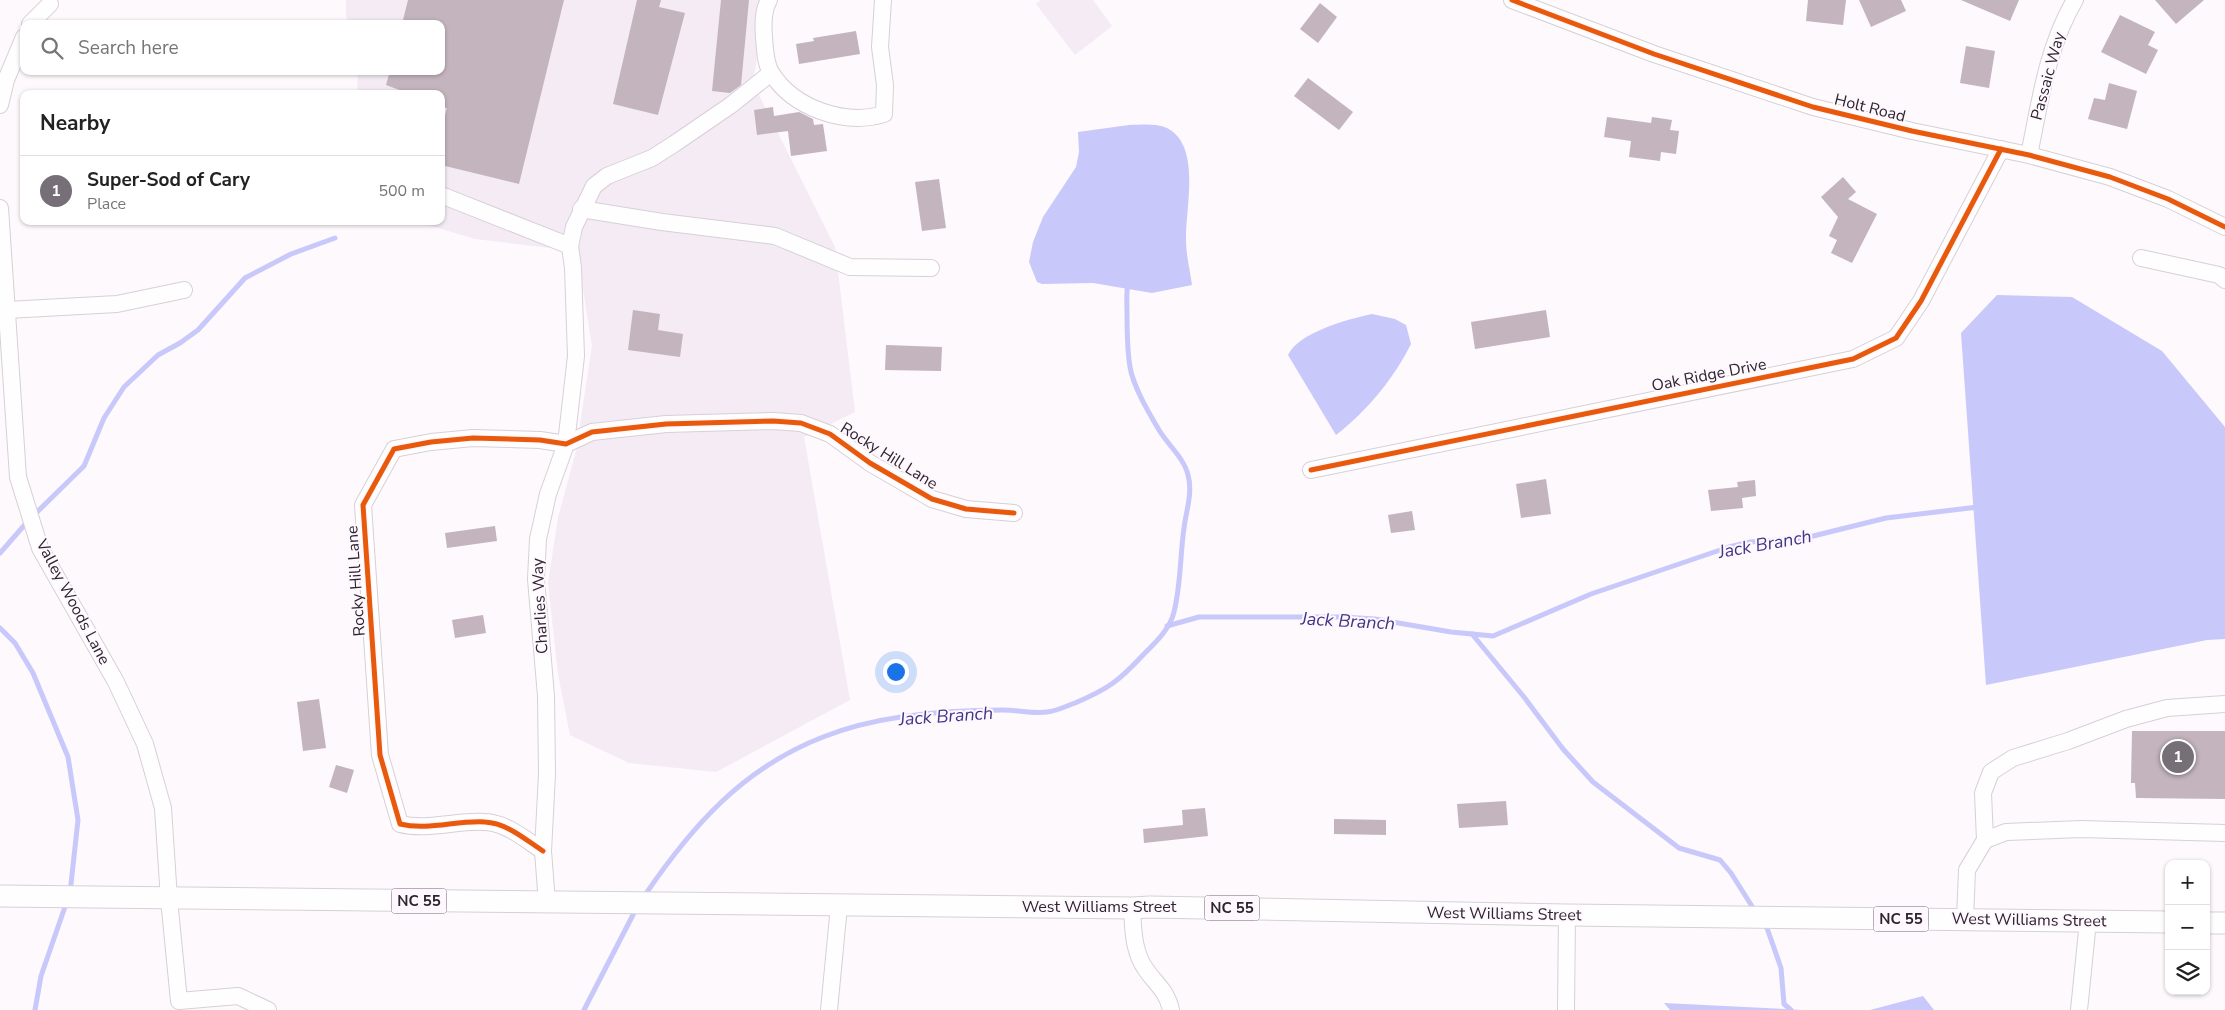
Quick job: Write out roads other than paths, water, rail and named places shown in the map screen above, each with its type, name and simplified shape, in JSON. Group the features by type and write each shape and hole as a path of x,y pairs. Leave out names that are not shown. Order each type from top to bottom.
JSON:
{"main road":[{"name":"NC 55","path":"0,896 839,906"},
{"name":"West Williams Street","path":"839,906 1160,907 1566,916 2165,922"},
{"path":"2210,923 2225,923"}],"street":[{"path":"770,0 765,7 763,33 766,57 771,73 792,97 827,114 870,118 884,114 885,85 880,47 883,0"},
{"name":"Holt Road","path":"1512,0 1645,51 1813,107 1912,131 2028,155 2097,173 2168,199 2225,227"},
{"name":"Passaic Way","path":"2028,155 2050,55 2062,21 2075,0"},
{"path":"34,20 50,4"},
{"path":"0,105 6,80 20,47"},
{"name":"Charlies Way","path":"546,902 543,851 547,755 546,696 536,579 538,539 548,494 566,444 576,356 574,268 570,246 574,227 581,209 594,186 607,176 652,158 731,105 771,73"},
{"name":"Oak Ridge Drive","path":"1311,470 1853,359 1896,338 1921,301 2001,149"},
{"path":"445,198 570,246"},
{"name":"Valley Woods Lane","path":"0,208 18,476 40,548 116,682 145,744 163,808 169,899 179,1001 238,996 268,1010"},
{"path":"581,209 662,222 775,236 850,267 931,268"},
{"path":"2141,258 2219,275 2225,280"},
{"path":"7,310 117,304 184,290"},
{"name":"Rocky Hill Lane","path":"543,851 504,827 486,822 414,827 400,824 380,755 363,505 394,449 430,442 473,438 540,440 566,444 592,432 666,424 773,421 801,423 830,434 870,463 932,500 966,509 1014,513"},
{"path":"1986,840 1983,793 1991,772 2013,758 2068,741 2126,719 2167,708 2225,704"},
{"path":"1965,920 1967,870 1986,840 2006,832 2080,829 2225,833"},
{"path":"830,1010 839,906"},
{"path":"1132,908 1133,930 1140,960 1165,992 1170,1010"},
{"path":"1566,916 1566,1010"},
{"path":"2079,1010 2088,921"}],"water":[{"path":"1129,125 1163,126 1178,137 1185,149 1189,179 1186,246 1192,285 1152,293 1093,283 1042,284 1037,282 1029,262 1033,242 1043,217 1076,167 1079,152 1078,132"},
{"path":"1997,295 2072,297 2162,351 2225,427 2225,639 2207,640 1986,685 1961,333"},
{"path":"1372,314 1395,319 1406,325 1411,344 1379,393 1369,405 1336,435 1288,355 1294,347 1313,333 1338,323"},
{"path":"1923,996 1934,1010 1870,1010"},
{"path":"1664,1003 1803,1010 1670,1010"}],"waterway":[{"path":"34,515 84,466 104,418 124,387 158,355 198,330 245,278 291,254 335,238"},
{"name":"Jack Branch","path":"645,895 681,846 722,802 744,782 794,750 844,730 912,715 981,710 1031,712 1058,710 1112,684 1127,672 1162,635 1172,618 1176,602 1189,482 1183,463 1155,423 1134,382 1127,340 1128,283"},
{"name":"Jack Branch","path":"1167,626 1199,617 1343,617 1375,619 1451,632 1493,636 1591,594 1729,547 1750,542 1805,538 1886,518 1978,507"},
{"path":"0,553 28,521"},
{"path":"0,628 15,643 33,673 68,757 78,820 70,893"},
{"path":"1472,634 1524,697 1563,749 1593,782 1679,848 1720,860 1731,873 1755,911"},
{"path":"35,1010 41,976 67,901"},
{"name":"Jack Branch","path":"584,1010 636,909"},
{"path":"1767,928 1781,968 1784,1004 1791,1010"}],"place":[{"name":"Super-Sod of Cary","path":"2178,757"}]}
